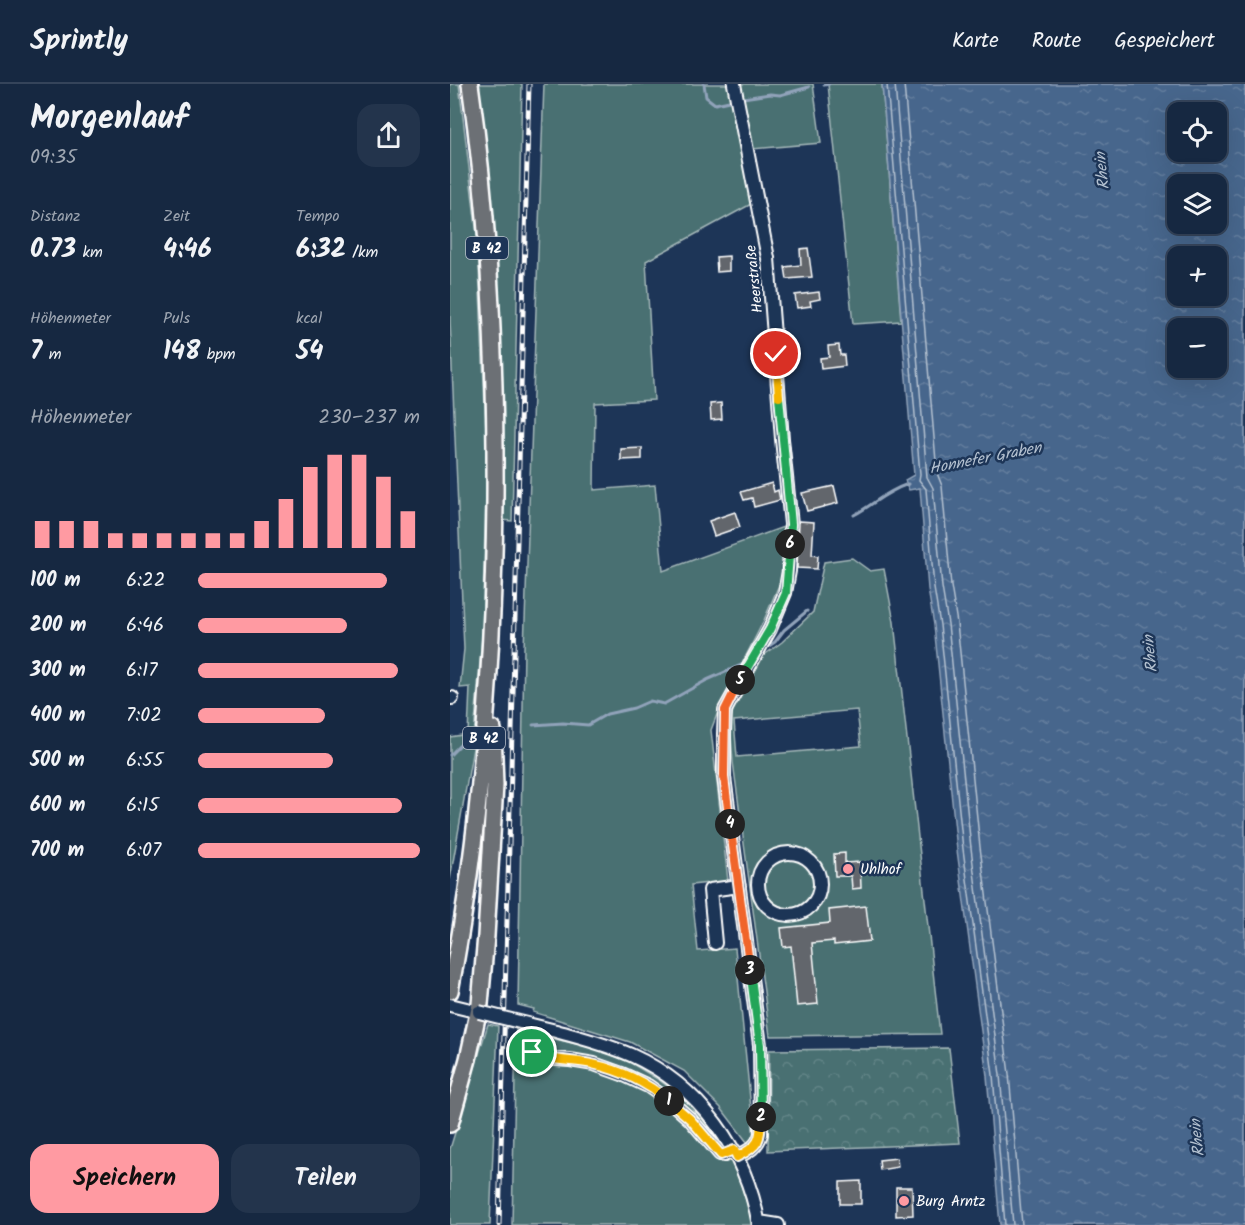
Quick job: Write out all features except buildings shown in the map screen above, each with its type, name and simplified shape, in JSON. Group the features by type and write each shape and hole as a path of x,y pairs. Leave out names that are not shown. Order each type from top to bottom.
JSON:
{"main road":[{"name":"B 42","path":"451,983 477,810 494,604 496,413 487,247 470,84"},
{"path":"450,1124 479,1012 486,936 495,785 490,666"}],"street":[{"name":"Heerstraße","path":"734,84 768,258 791,524 786,593 770,629 725,710 724,777 739,887"},
{"path":"788,853 807,858 819,874 821,885 819,895 813,904 805,911 795,915 774,912 766,906 760,897 758,886 758,876 762,867 778,855 788,853"},
{"path":"715,943 710,890 758,886"},
{"path":"532,1052 541,1058 594,1064 636,1080 662,1095 681,1111 721,1155 735,1154 756,1145 760,1138 761,1125 760,1045 739,887"},
{"path":"450,1005 556,1031 624,1052 653,1067 685,1090 717,1124 735,1154 750,1188 759,1224 778,1225"}],"green space":[{"path":"450,84 459,84 478,244 487,455 482,636 473,748 450,879 450,737 468,734 470,687 460,688 464,649 450,320"},
{"path":"478,84 522,84 512,521 501,520 503,417 501,343 490,181"},
{"path":"544,84 729,84 753,203 646,261 654,400 595,403 594,490 655,485 663,571 786,526 787,566 764,620 719,709 711,730 728,881 691,885 698,951 735,948 754,1139 747,1142 721,1108 684,1071 630,1042 533,1012 534,1009 518,1005 524,649"},
{"path":"738,84 813,84 821,143 752,149"},
{"path":"828,84 882,84 901,321 853,324"},
{"path":"852,558 870,571 884,569 894,622 940,1034 770,1036 733,762 730,721 738,694 756,661 782,642 813,612 824,562","holes":["857,710 861,746 737,757 734,721"]},
{"path":"488,1024 498,1026 490,1225 450,1225 450,1149"},
{"path":"516,1030 598,1049 631,1063 683,1098 703,1120 735,1166 754,1225 512,1225"},
{"path":"949,1048 960,1143 768,1151 769,1050"}],"water":[{"name":"Rhein","path":"882,84 1245,84 1245,1225 1000,1225 987,1076 957,850 934,625 928,589 920,488 909,490 905,480 914,475"}],"waterway":[{"path":"704,84 706,97 715,104 734,100"},
{"path":"824,85 829,84"},
{"path":"743,98 770,94 780,95 809,87"},
{"name":"Honnefer Graben","path":"854,515 886,494 908,484"},
{"name":"Honnefer Graben","path":"763,650 775,642 784,630 807,611"},
{"name":"Honnefer Graben","path":"533,725 563,723 588,725 607,714 634,708 650,701 664,704 707,680 746,663"},
{"name":"Honnefer Graben","path":"450,755 464,741"}],"railway":[{"path":"499,1225 529,84"}],"place":[{"name":"Uhlhof","path":"848,869"},
{"name":"Burg Arntz","path":"904,1201"}],"route":[{"path":"532,1052 541,1058 594,1064 648,1086 690,1119 721,1155 734,1150 737,1157 752,1149 760,1138 760,1045 724,777 724,734 725,710 770,629 786,593 791,524 776,354"}]}
